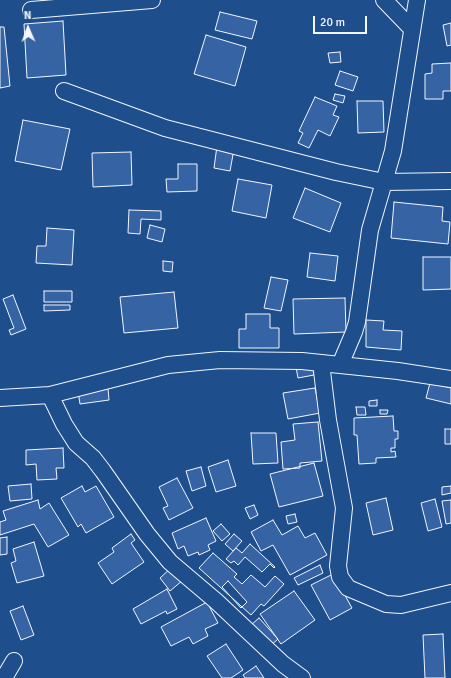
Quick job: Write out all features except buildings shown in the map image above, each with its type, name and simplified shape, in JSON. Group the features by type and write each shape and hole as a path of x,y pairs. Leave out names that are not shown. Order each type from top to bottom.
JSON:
{"street":[{"path":"31,10 152,0"},
{"path":"384,0 412,29"},
{"path":"340,365 356,327 370,230 393,151 417,0"},
{"path":"64,91 165,128 336,172 384,182 451,181"},
{"path":"0,398 50,395 168,365 220,360 321,363 451,378"},
{"path":"321,363 328,420 344,508 338,566 340,577 348,588 360,595 386,604 401,605 451,593"},
{"path":"50,395 64,424 76,443 93,458 103,470 147,534 170,562 216,601 283,664 302,678"},
{"path":"4,678 14,661"}]}
